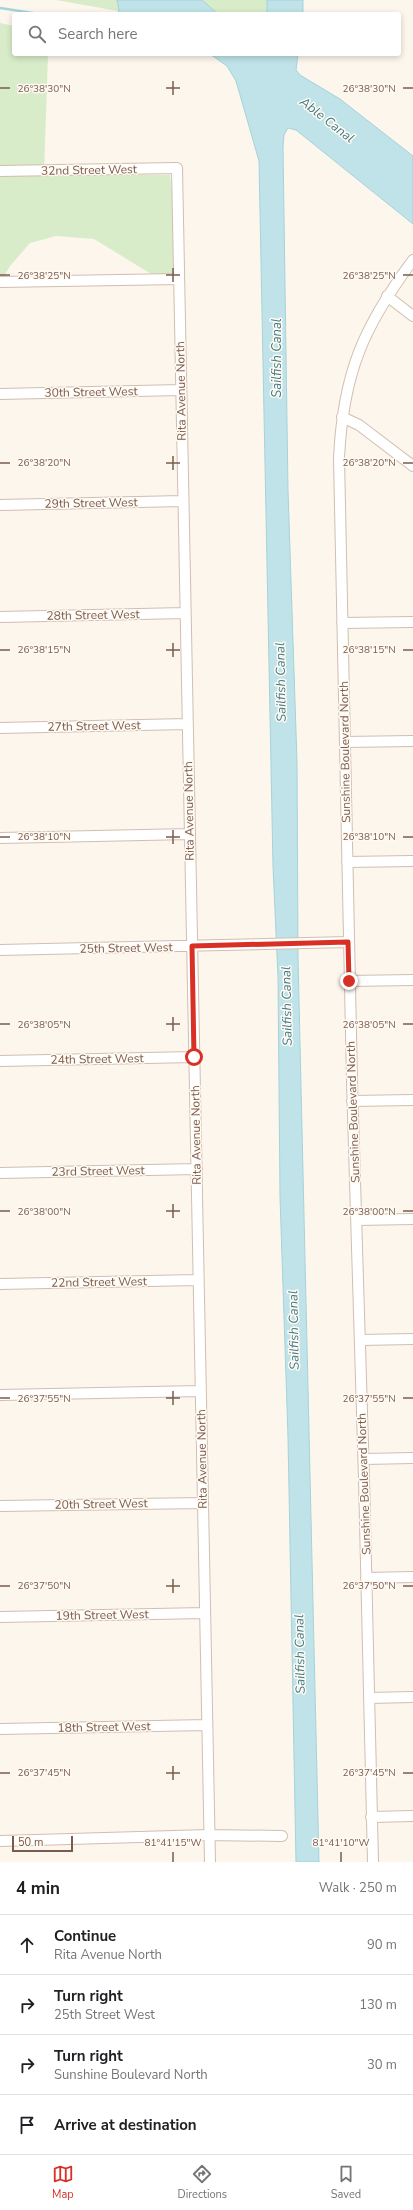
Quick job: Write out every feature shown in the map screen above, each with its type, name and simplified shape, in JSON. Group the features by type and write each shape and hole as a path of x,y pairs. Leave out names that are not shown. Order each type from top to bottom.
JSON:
{"street":[{"name":"32nd Street West","path":"0,171 177,168"},
{"name":"Rita Avenue North","path":"177,168 210,1862"},
{"name":"Sunshine Boulevard North","path":"372,1862 364,1459 348,942 339,458 342,417 355,362 371,322 387,296 413,260"},
{"path":"0,282 179,279"},
{"path":"387,296 413,316"},
{"name":"30th Street West","path":"0,394 181,390"},
{"path":"342,417 359,425 413,466"},
{"name":"29th Street West","path":"0,505 183,501"},
{"name":"28th Street West","path":"0,617 185,613"},
{"path":"342,623 413,622"},
{"name":"27th Street West","path":"0,728 187,724"},
{"path":"344,742 413,741"},
{"path":"0,838 190,834"},
{"path":"347,862 413,860"},
{"name":"25th Street West","path":"0,950 274,945 348,942"},
{"path":"349,981 413,980"},
{"name":"24th Street West","path":"0,1061 194,1057"},
{"path":"352,1101 413,1100"},
{"name":"23rd Street West","path":"0,1173 196,1169"},
{"path":"356,1220 413,1219"},
{"name":"22nd Street West","path":"0,1284 198,1280"},
{"path":"360,1340 413,1339"},
{"path":"0,1395 200,1391"},
{"path":"364,1459 413,1458"},
{"name":"20th Street West","path":"0,1506 203,1503"},
{"path":"366,1578 413,1577"},
{"name":"19th Street West","path":"0,1617 205,1613"},
{"path":"369,1698 413,1698"},
{"name":"18th Street West","path":"0,1729 207,1725"},
{"path":"371,1817 413,1816"},
{"path":"0,1841 209,1836 282,1836"}],"green space":[{"path":"56,0 274,0 272,12 124,12"},
{"path":"0,23 12,26 12,56 48,56 44,175 170,175 180,263 180,281 156,277 94,239 56,236 30,243 10,266 0,283"}],"water":[{"path":"117,0 202,0 216,12 118,12"},
{"path":"267,0 303,0 303,12 267,12"},
{"path":"213,56 298,56 296,70 300,75 340,99 413,156 413,224 296,130 288,128 284,135 288,490 297,762 298,957 319,1862 296,1862 288,1437 280,1197 278,977 273,866 259,161 236,81 227,66"}],"waterway":[{"path":"0,8 26,12"}],"route":[{"path":"194,1057 192,946 348,942 349,981"}],"water label":[{"name":"Able Canal","path":"327,120"},
{"name":"Sailfish Canal","path":"277,358"},
{"name":"Sailfish Canal","path":"281,682"},
{"name":"Sailfish Canal","path":"287,1006"},
{"name":"Sailfish Canal","path":"294,1330"},
{"name":"Sailfish Canal","path":"300,1654"}]}
